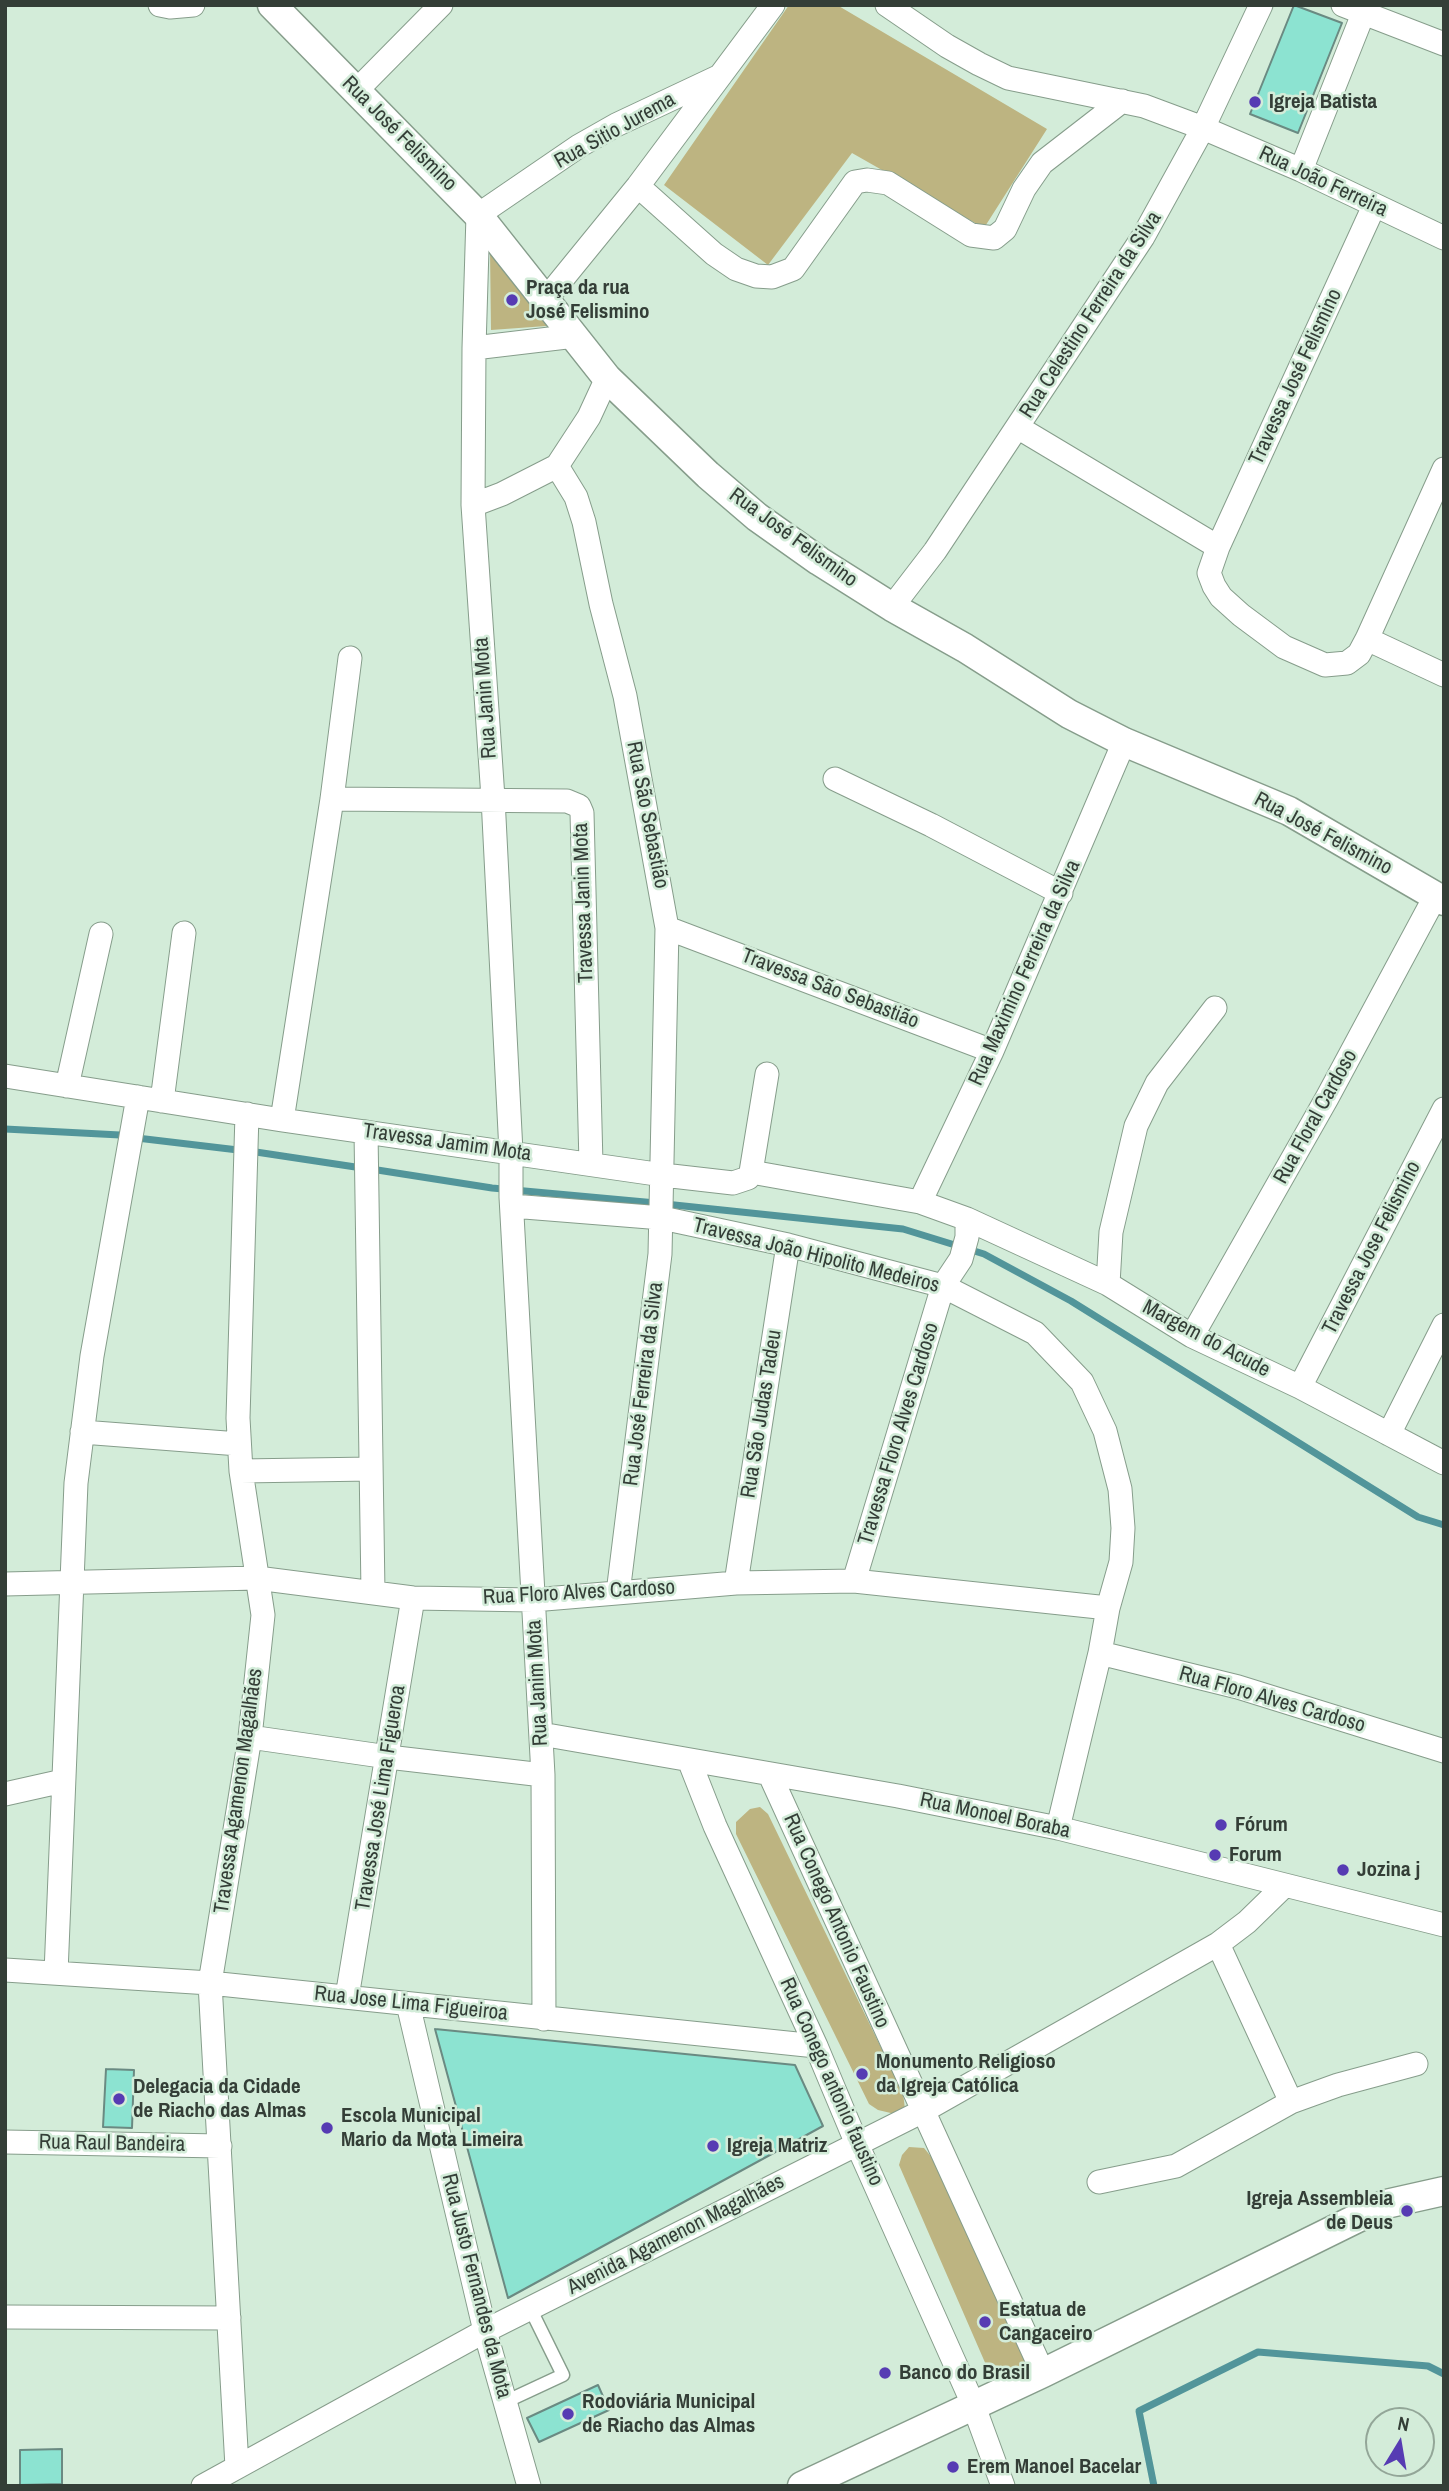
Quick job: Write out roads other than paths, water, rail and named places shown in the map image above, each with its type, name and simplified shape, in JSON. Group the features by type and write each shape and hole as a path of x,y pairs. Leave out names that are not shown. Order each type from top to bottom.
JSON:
{"street":[{"path":"160,5 193,5"},
{"name":"Rua José Felismino","path":"272,5 478,215 607,378 708,475 757,517 819,561 1069,714 1124,743 1289,811 1440,898"},
{"path":"356,91 441,5"},
{"name":"Rua João Ferreira","path":"887,5 947,46 1008,78 1144,106 1301,170 1444,238"},
{"name":"Rua Celestino Ferreira da Silva","path":"892,607 935,551 1019,428 1143,237 1203,128 1261,5"},
{"path":"546,299 638,186 769,7"},
{"path":"1301,170 1353,9 1444,44"},
{"name":"Rua Sitio Jurema","path":"478,215 579,146 615,125 720,76"},
{"path":"638,186 714,254 736,269 756,276 772,277 793,269 855,182 867,180 888,183 971,235 994,238 1005,229 1024,189 1042,163 1122,101"},
{"name":"Travessa José Felismino","path":"1367,639 1353,659 1335,666 1307,658 1284,647 1261,631 1217,592 1209,573 1218,547 1374,206"},
{"name":"Rua Janin Mota","path":"478,215 472,505 493,799 511,1195"},
{"path":"474,348 575,336"},
{"path":"472,505 502,494 557,466 589,416 607,378"},
{"path":"1019,428 1218,547"},
{"name":"Rua São Sebastião","path":"557,466 576,497 584,522 601,604 625,696 667,928 663,1175"},
{"path":"1444,469 1367,639 1444,675"},
{"path":"282,1120 332,799 350,658"},
{"name":"Rua Maximino Ferreira da Silva","path":"919,1202 992,1051 1124,743"},
{"path":"835,779 931,825 1061,893"},
{"name":"Travessa Janin Mota","path":"332,799 567,800 576,803 582,813 591,1164"},
{"name":"Rua Floral Cardoso","path":"1192,1336 1440,898"},
{"name":"Travessa São Sebastião","path":"667,928 992,1051"},
{"path":"162,1101 184,933"},
{"path":"67,1086 101,934"},
{"path":"1108,1284 1111,1232 1136,1126 1157,1083 1215,1007"},
{"path":"767,1074 742,1177 919,1202"},
{"name":"Travessa Jamim Mota","path":"5,1076 282,1120 663,1175 742,1177"},
{"path":"56,1973 76,1483 92,1356 138,1097"},
{"name":"Travessa Jose Felismino","path":"1300,1388 1444,1109"},
{"name":"Travessa Agamenon Magalhães","path":"237,2467 210,1983 250,1737 263,1615 241,1471 238,1418 247,1114"},
{"path":"366,1132 373,1592"},
{"name":"Rua José Ferreira da Silva","path":"618,1593 660,1254 663,1175"},
{"name":"Travessa João Hipolito Medeiros","path":"511,1195 662,1219 788,1245 943,1286 1035,1333 1082,1382 1105,1432 1119,1489 1124,1528 1121,1562 1108,1608"},
{"name":"Rua Janim Mota","path":"511,1195 543,1775 544,2018"},
{"name":"Margem do Acude","path":"919,1202 965,1238 1108,1284 1192,1336 1300,1388 1444,1463"},
{"name":"Travessa Floro Alves Cardoso","path":"854,1581 943,1286 965,1238"},
{"name":"Rua São Judas Tadeu","path":"736,1583 788,1245"},
{"path":"1389,1434 1444,1325"},
{"path":"82,1432 239,1444"},
{"path":"241,1471 371,1469"},
{"name":"Rua Floro Alves Cardoso","path":"5,1584 257,1578 413,1598 533,1600 736,1583 854,1581 1108,1608"},
{"name":"Travessa José Lima Figueroa","path":"347,1997 413,1598"},
{"path":"1058,1828 1100,1653 1108,1608"},
{"name":"Rua Floro Alves Cardoso","path":"1100,1653 1238,1687 1444,1751"},
{"name":"Rua Monoel Boraba","path":"541,1734 898,1796 1058,1828 1444,1925"},
{"path":"250,1737 543,1775"},
{"name":"Rua Conego antonio faustino","path":"689,1760 715,1826 816,2046 973,2404"},
{"name":"Rua Conego Antonio Faustino","path":"770,1775 1042,2373"},
{"path":"5,1794 63,1781"},
{"name":"Avenida Agamenon Magalhães","path":"203,2486 485,2331 923,2111 1218,1944 1247,1922 1284,1886"},
{"path":"1218,1944 1291,2102"},
{"name":"Rua Jose Lima Figueiroa","path":"5,1970 210,1983 816,2046"},
{"name":"Rua Justo Fernandes da Mota","path":"408,2004 485,2331 529,2486"},
{"path":"1099,2182 1176,2166 1291,2102 1338,2085 1416,2064"},
{"name":"Rua Raul Bandeira","path":"5,2143 220,2146"},
{"path":"803,2486 1042,2373 1386,2204 1444,2191"},
{"path":"5,2317 229,2318"},
{"path":"973,2404 1003,2486"}],"lane":[{"path":"505,2402 563,2375 530,2308"}],"waterway":[{"path":"5,1129 120,1135"},
{"path":"137,1138 238,1150"},
{"path":"256,1152 362,1168"},
{"path":"371,1169 492,1188 656,1203"},
{"path":"665,1204 903,1229 984,1254 1071,1301 1418,1517 1444,1525"},
{"path":"1154,2486 1139,2411 1258,2352 1428,2366 1444,2374"}],"place":[{"name":"Igreja Batista","path":"1255,102"},
{"name":"Praça da rua José Felismino","path":"512,300"},
{"name":"Fórum","path":"1221,1825"},
{"name":"Forum","path":"1215,1855"},
{"name":"Jozina j","path":"1343,1870"},
{"name":"Monumento Religioso da Igreja Católica","path":"862,2074"},
{"name":"Delegacia da Cidade de Riacho das Almas","path":"119,2099"},
{"name":"Escola Municipal Mario da Mota Limeira","path":"327,2128"},
{"name":"Igreja Matriz","path":"713,2146"},
{"name":"Igreja Assembleia de Deus","path":"1407,2211"},
{"name":"Estatua de Cangaceiro","path":"985,2322"},
{"name":"Banco do Brasil","path":"885,2373"},
{"name":"Rodoviária Municipal de Riacho das Almas","path":"568,2414"},
{"name":"Erem Manoel Bacelar","path":"953,2467"}]}
